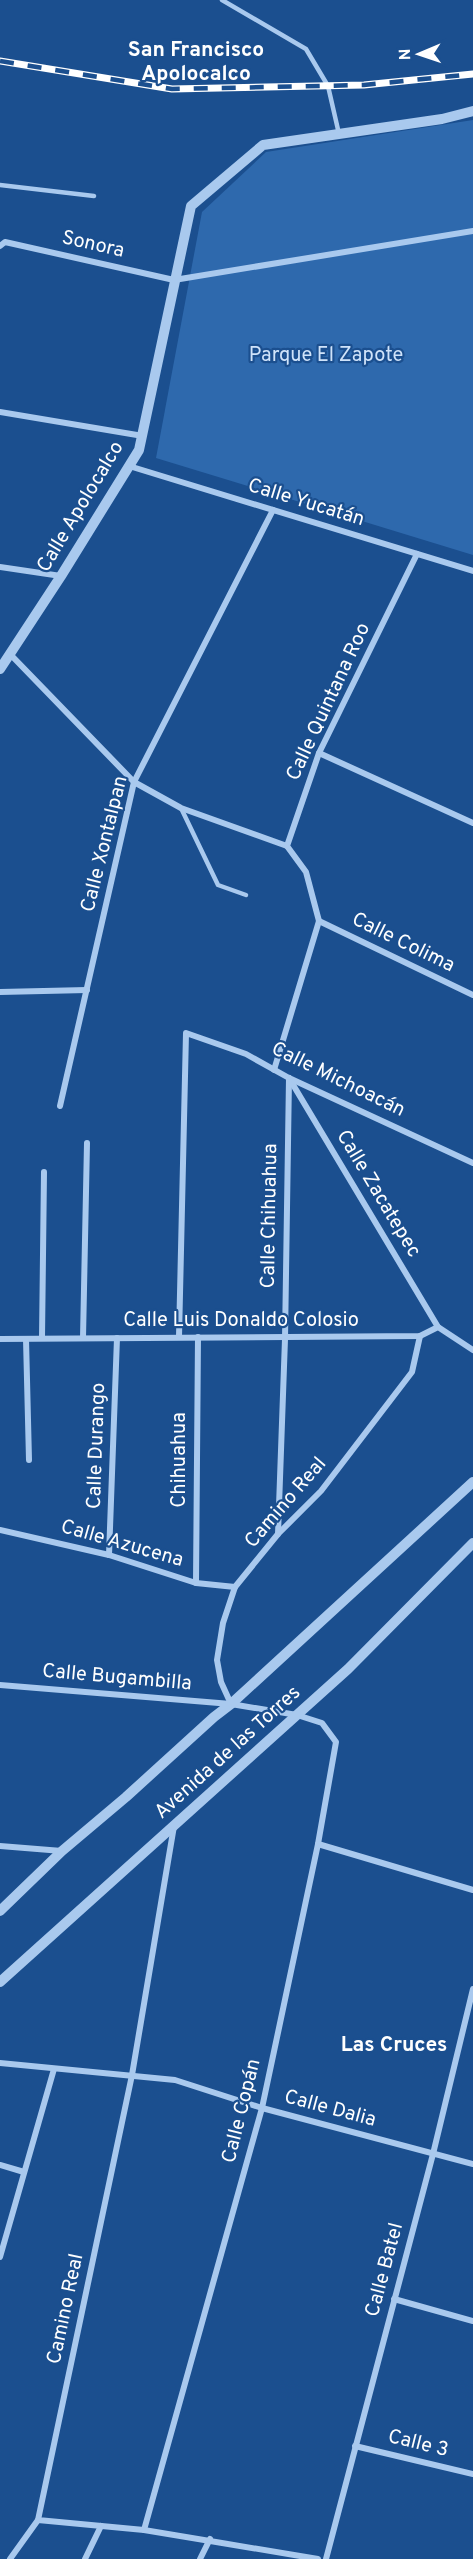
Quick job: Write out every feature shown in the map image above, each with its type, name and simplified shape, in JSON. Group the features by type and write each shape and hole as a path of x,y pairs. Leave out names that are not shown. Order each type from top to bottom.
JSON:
{"street":[{"name":"Calle Apolocalco","path":"0,669 139,450 191,206 263,146 442,119 473,111"},
{"path":"174,280 473,231"},
{"name":"Sonora","path":"2,243 174,280"},
{"path":"0,412 143,436"},
{"name":"Calle Yucatán","path":"129,466 473,571"},
{"name":"Calle Xontalpan","path":"60,1106 134,782 273,510"},
{"name":"Calle Quintana Roo","path":"287,846 319,753 417,554"},
{"path":"0,567 61,576"},
{"path":"9,653 134,782 181,808 287,846 306,872 319,921 274,1070"},
{"path":"319,753 473,823"},
{"name":"Calle Colima","path":"319,921 473,995"},
{"path":"0,992 87,990"},
{"name":"Calle Michoacán","path":"179,1337 186,1033 246,1054 289,1078 473,1162"},
{"name":"Calle Zacatepec","path":"289,1078 438,1327"},
{"name":"Calle Chihuahua","path":"278,1534 285,1339 289,1078"},
{"path":"83,1338 87,1143"},
{"path":"42,1338 44,1172"},
{"path":"438,1327 473,1350"},
{"name":"Calle Luis Donaldo Colosio","path":"0,1339 198,1337 285,1339 420,1336 438,1327"},
{"name":"Camino Real","path":"231,1704 221,1682 217,1660 223,1623 235,1587 278,1534 321,1491 412,1372 420,1336"},
{"name":"Chihuahua","path":"196,1583 198,1337"},
{"name":"Calle Durango","path":"109,1555 117,1338"},
{"path":"26,1339 29,1460"},
{"name":"Avenida de las Torres","path":"0,1911 62,1851 231,1704 473,1482"},
{"name":"Calle Azucena","path":"0,1530 109,1555 196,1583 235,1587"},
{"name":"Avenida de las Torres","path":"0,1982 348,1669 473,1543"},
{"name":"Calle Bugambilla","path":"0,1685 231,1704 297,1715"},
{"name":"Calle Copán","path":"144,2530 262,2108 318,1844 336,1742 322,1723 297,1715"},
{"name":"Camino Real","path":"38,2520 132,2075 174,1825"},
{"path":"318,1844 473,1890"},
{"path":"0,1846 62,1851"},
{"name":"Calle Batel","path":"326,2559 433,2154 473,1989"},
{"name":"Calle Dalia","path":"0,2063 175,2080 262,2108 473,2164"},
{"path":"0,2257 54,2069"},
{"path":"0,2165 24,2172"},
{"path":"394,2299 473,2321"},
{"name":"Calle 3","path":"355,2445 473,2474"},
{"path":"10,2559 38,2520 144,2530 318,2559"},
{"path":"85,2559 101,2526"},
{"path":"200,2559 210,2540"}],"lane":[{"path":"222,0 306,49 328,86 339,134"},
{"path":"0,185 94,195"},
{"path":"181,808 218,885 246,895"}],"green space":[{"name":"Parque El Zapote","path":"473,120 473,555 156,458 202,212 266,152"}],"railway":[{"path":"0,61 172,89 364,85 473,74"}],"district":[{"name":"San Francisco Apolocalco","path":"196,62"},
{"name":"Las Cruces","path":"394,2045"}]}
